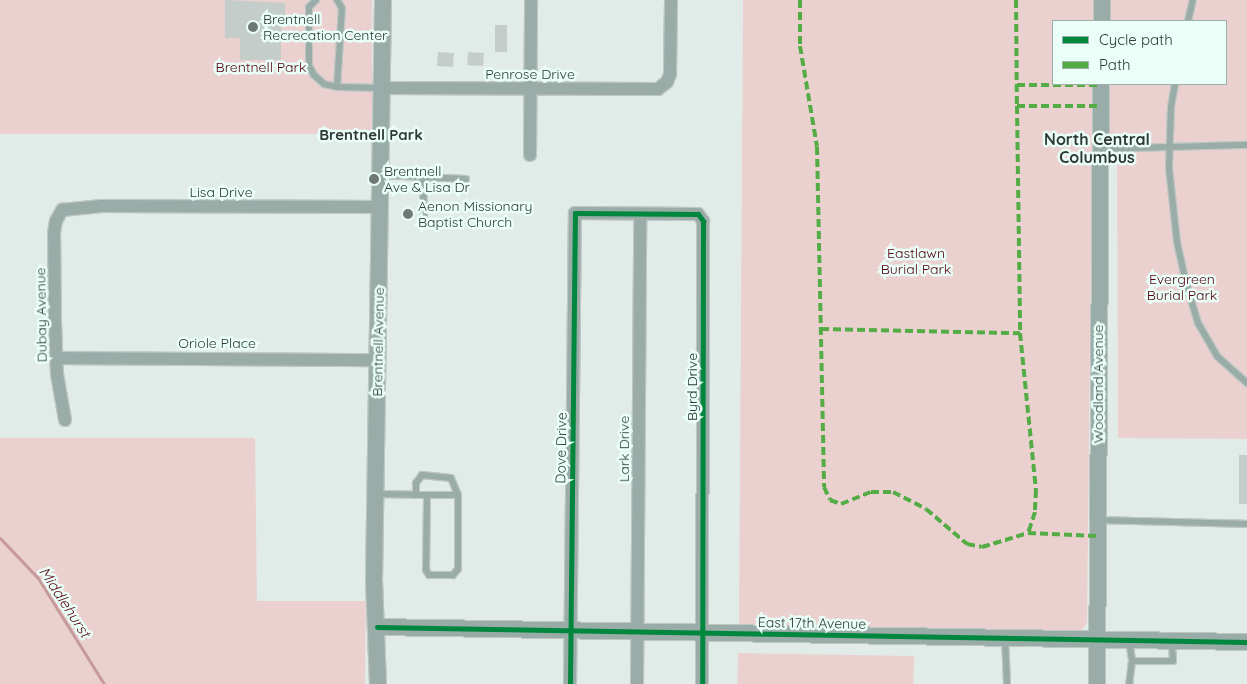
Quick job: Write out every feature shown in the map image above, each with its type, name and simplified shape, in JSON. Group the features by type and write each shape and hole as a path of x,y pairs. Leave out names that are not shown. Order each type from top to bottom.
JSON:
{"street":[{"name":"Brentnell Avenue","path":"378,684 376,494 384,0"},
{"path":"530,155 531,0"},
{"name":"Penrose Drive","path":"382,88 658,89 667,82 670,74 671,0"},
{"path":"1102,0 1102,20"},
{"name":"Woodland Avenue","path":"1097,684 1101,85"},
{"name":"Lisa Drive","path":"62,210 102,206 380,207"},
{"name":"Dubay Avenue","path":"62,210 56,221 54,233 56,358 65,420"},
{"name":"Byrd Drive","path":"576,213 698,214 703,221 702,684"},
{"name":"Dove Drive","path":"570,684 576,213"},
{"name":"Lark Drive","path":"637,684 640,214"},
{"name":"Oriole Place","path":"56,358 378,360"},
{"name":"East 17th Avenue","path":"377,627 570,633 703,632 1247,642"}],"lane":[{"path":"316,0 309,7 309,66 324,84 337,87 382,88"},
{"path":"337,0 342,8 337,87"},
{"path":"1188,20 1193,0"},
{"path":"1175,85 1170,145 1177,242 1198,323 1218,357 1247,383"},
{"path":"1101,148 1170,145 1247,145"},
{"path":"381,175 466,179"},
{"path":"423,177 424,219"},
{"path":"416,495 416,483 422,475 451,478 458,495 458,569 453,575 430,575 426,570 426,495"},
{"path":"376,494 458,495"},
{"path":"1097,520 1247,524"},
{"path":"1005,638 1008,684"},
{"path":"1129,640 1132,661 1129,684"},
{"path":"1132,661 1173,661 1172,640"}],"green space":[{"name":"Brentnell Park","path":"0,0 372,0 372,134 0,134"},
{"name":"Eastlawn Burial Park","path":"743,0 1094,0 1093,20 1052,20 1052,85 1093,85 1087,622 1083,629 1069,634 739,627"},
{"name":"Evergreen Burial Park","path":"1108,0 1247,0 1247,439 1118,438 1117,137 1108,137 1108,85 1227,85 1227,20 1108,20"},
{"path":"0,438 255,438 257,601 366,601 365,684 0,684"},
{"path":"738,653 914,656 913,684 737,684"}],"building":[{"name":"Brentnell Recrecation Center","path":"225,0 285,3 285,17 281,17 281,60 240,60 240,38 225,38"},
{"path":"495,25 507,25 507,52 495,52"},
{"path":"438,52 454,53 453,67 437,66"},
{"path":"468,52 484,53 483,66 467,65"},
{"path":"1239,455 1247,455 1247,504 1239,504"}],"waterway":[{"name":"Middlehurst","path":"0,538 38,578 104,684"}],"marked path":[{"path":"800,0 800,46 817,147 824,487 830,500 841,504 871,492 893,492 926,509 967,544 982,547 1028,533 1097,536"},
{"path":"1016,0 1017,106 1101,106"},
{"path":"1017,85 1101,85"},
{"path":"1017,106 1020,333 1036,490 1035,512 1028,533"},
{"path":"821,329 1020,333"}],"cycle path":[{"path":"570,684 575,213 698,214 703,221 702,684"},
{"path":"377,627 1247,642"}],"place":[{"name":"Brentnell Recrecation Center","path":"253,27"},
{"name":"Brentnell Ave & Lisa Dr","path":"374,179"},
{"name":"Aenon Missionary Baptist Church","path":"408,214"}],"district":[{"name":"Brentnell Park","path":"371,135"},
{"name":"North Central Columbus","path":"1097,148"}]}
